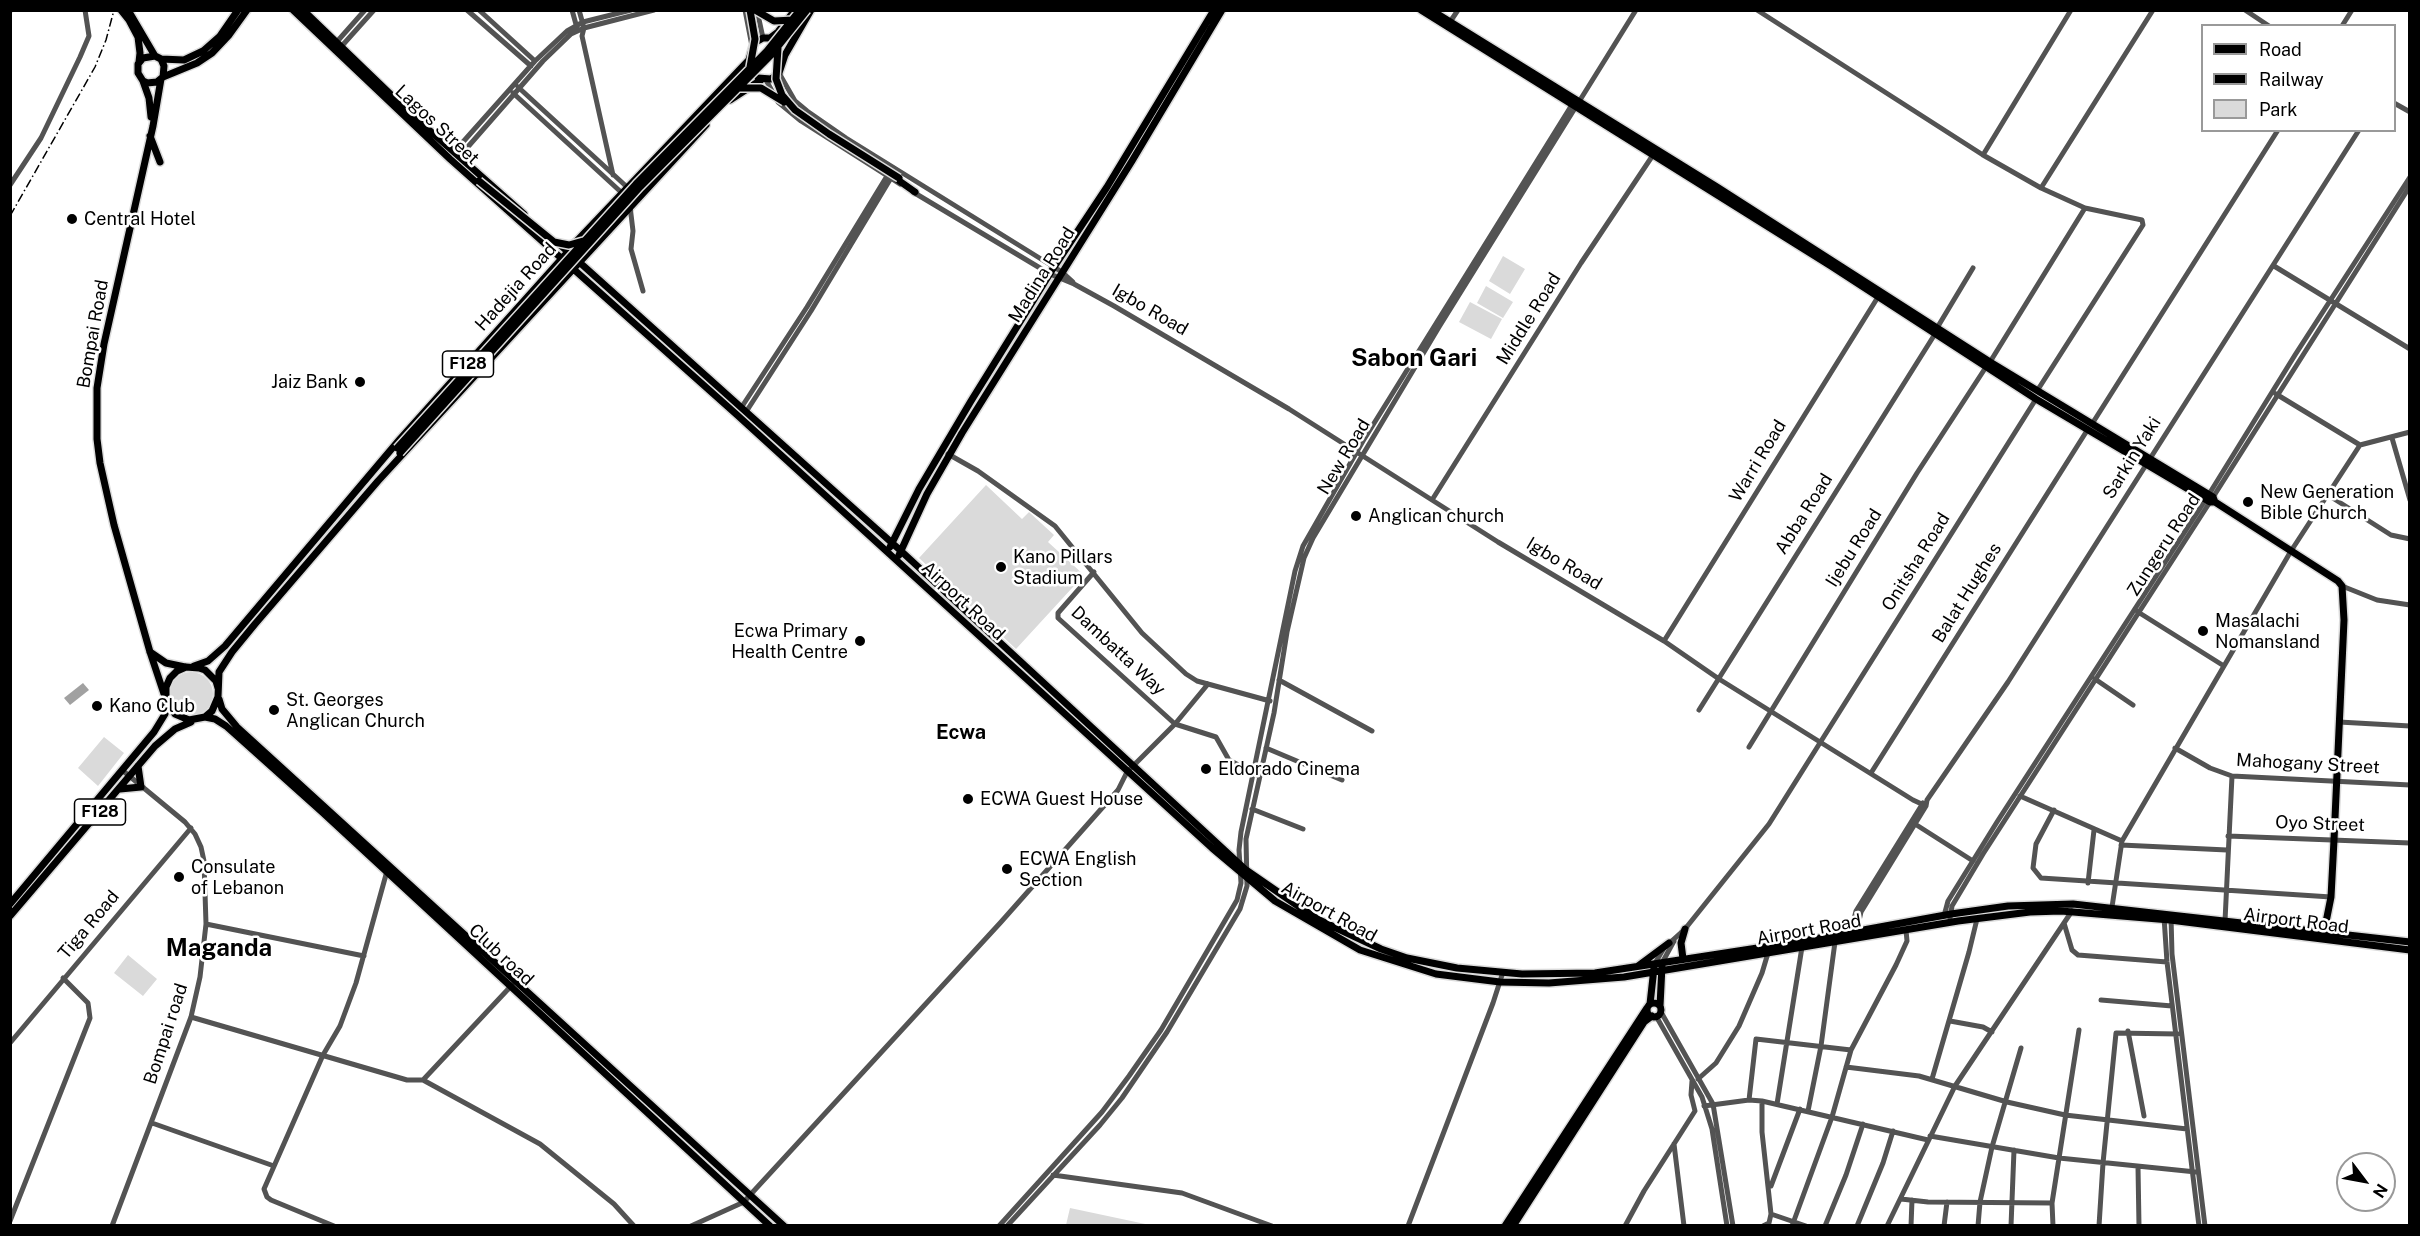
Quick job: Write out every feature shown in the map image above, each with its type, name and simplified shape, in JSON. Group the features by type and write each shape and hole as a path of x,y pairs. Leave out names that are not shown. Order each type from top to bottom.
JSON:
{"main road":[{"path":"121,10 138,37 140,53 138,73 149,98 153,126"},
{"path":"128,10 164,66 162,78"},
{"path":"138,64 143,58 184,60 203,51 220,36 238,10"},
{"path":"143,81 152,83 212,53 229,35 247,10"},
{"name":"Lagos Street","path":"293,10 579,261"},
{"name":"Lagos Street","path":"303,10 450,159 573,267"},
{"path":"750,10 755,39 749,64 753,75 764,80"},
{"path":"756,10 774,21 793,20"},
{"path":"752,46 778,32 795,10"},
{"path":"387,472 398,451 585,240 800,10"},
{"path":"378,467 398,451 640,187 778,46 807,10"},
{"path":"779,73 784,55 811,10"},
{"name":"Madina Road","path":"897,560 927,494 949,455 1060,275 1214,10"},
{"name":"Madina Road","path":"889,553 892,543 941,451 1052,270 1139,142 1222,10"},
{"path":"1421,10 1578,102 1653,155 1799,243 1878,297 1936,331"},
{"path":"1431,10 1988,365 2211,499 2333,576 2342,586 2344,620 2331,897 2324,932"},
{"path":"766,38 781,45 784,55"},
{"name":"F128","path":"749,64 752,46"},
{"path":"778,46 775,61 776,79 782,95 795,110 915,192"},
{"path":"173,61 174,71"},
{"name":"Hadejia Road","path":"189,667 208,661 225,646 400,439 568,251 624,190 749,64"},
{"name":"F128","path":"764,80 779,73"},
{"name":"Bompai Road","path":"162,78 104,344 97,388 97,439 105,487 150,652 166,699"},
{"name":"Hadejia Road","path":"218,688 219,672 232,652 387,472 573,267 733,97 764,80"},
{"path":"737,88 755,87 769,91 812,126 894,178 919,184"},
{"path":"150,136 160,162"},
{"path":"465,163 479,181 554,242 569,245 585,240"},
{"name":"Airport Road","path":"579,261 901,551 1275,900 1360,950 1406,962 1437,974 1500,982 1549,983 1768,953 1835,942 1853,935 1906,930 1947,919 1977,919 2030,912 2072,911 2167,916 2409,942"},
{"name":"Airport Road","path":"573,267 1127,772 1244,871"},
{"path":"150,652 166,663 199,668 211,675 218,688"},
{"name":"F128","path":"10,904 160,723 166,699 166,687 170,678 177,671 189,667"},
{"name":"F128","path":"218,688 218,697"},
{"path":"205,717 212,711 218,697"},
{"path":"218,697 222,709 237,727 285,774 509,980 751,1194 784,1226"},
{"path":"166,699 175,714 182,718 197,720"},
{"name":"F128","path":"10,916 165,736 185,723 205,717"},
{"name":"Club road","path":"205,717 215,719 226,726 285,774 387,871 509,980 770,1226"},
{"path":"120,789 141,787 138,766"},
{"name":"Airport Road","path":"1406,962 1503,972 1595,974 1636,968 1658,968 1683,959 1853,935 2031,904 2112,907 2409,950"},
{"path":"1683,959 1681,943 1685,929"},
{"path":"1636,968 1670,943"},
{"path":"1657,1012 1648,1012 1658,968"},
{"path":"1657,1012 1658,968"},
{"path":"1505,1226 1649,1006 1655,1003 1657,1012"},
{"path":"1513,1226 1644,1022 1657,1012"}],"street":[{"path":"10,185 41,138 80,57 88,36 85,10"},
{"path":"337,47 365,10"},
{"path":"337,47 374,10"},
{"path":"467,10 531,66"},
{"path":"479,10 535,61"},
{"path":"572,10 580,26"},
{"path":"579,10 582,36 613,175 624,190"},
{"path":"517,87 535,61 560,37 580,26 631,10"},
{"path":"456,154 512,92 580,26 654,10"},
{"path":"745,10 752,46"},
{"path":"756,10 766,38"},
{"path":"1450,22 1458,10"},
{"name":"New Road","path":"1244,871 1245,847 1257,775 1266,748 1271,712 1269,700 1301,557 1356,452 1636,10"},
{"path":"1757,10 1983,155 2041,188 2085,208"},
{"path":"1983,155 2071,10"},
{"path":"2041,188 2153,10"},
{"path":"2245,10 2266,24"},
{"path":"2343,24 2352,10"},
{"path":"492,33 497,27"},
{"name":"Igbo Road","path":"779,73 795,101 807,111 1052,270 1289,409 1362,457 1664,641 1719,679 1924,806"},
{"path":"743,410 811,311 894,178 801,121 778,102 764,80"},
{"path":"517,87 600,168 613,175"},
{"path":"512,92 624,190"},
{"name":"New Road","path":"1301,557 1578,102"},
{"path":"2396,104 2409,112"},
{"name":"Balat Hughes","path":"1872,773 2277,132"},
{"name":"Sarkin Yaki","path":"1853,935 1861,912 1924,806 2008,682 2358,132"},
{"name":"Middle Road","path":"1432,500 1581,263 1653,155"},
{"path":"1947,919 1948,901 2211,499 2409,177"},
{"name":"Zungeru Road","path":"1947,919 1958,896 2020,796 2409,186"},
{"name":"Igbo Road","path":"915,192 1052,270"},
{"path":"630,206 633,231 631,249 643,291"},
{"name":"Onitsha Road","path":"1677,937 1761,834 1822,742 2143,225 2142,220 2085,208"},
{"name":"Ijebu Road","path":"1749,747 1917,473 1988,365 2085,208"},
{"path":"2274,266 2409,350"},
{"name":"Abba Road","path":"1699,710 1973,268"},
{"name":"Warri Road","path":"1664,641 1878,297"},
{"path":"2276,394 2360,445 2409,432"},
{"path":"2392,438 2409,500"},
{"path":"2112,907 2121,843 2291,551 2360,445"},
{"path":"941,451 978,471 1044,516 1094,572 1149,640 1186,674 1208,684 1269,700"},
{"path":"2328,495 2391,535 2409,539"},
{"name":"Dambatta Way","path":"1094,572 1058,613 1058,618 1175,724"},
{"path":"2342,586 2377,600 2409,605"},
{"path":"2138,612 2224,666"},
{"name":"New Road","path":"1244,871 1240,840 1279,680 1288,617"},
{"path":"2095,679 2133,705"},
{"path":"1279,680 1372,731"},
{"path":"691,1226 744,1202 1001,922 1118,790 1127,772 1175,724 1208,684"},
{"path":"2339,722 2409,726"},
{"path":"1175,724 1216,737 1229,760 1257,775"},
{"path":"1266,748 1342,780"},
{"name":"Mahogany Street","path":"2175,748 2210,768 2232,776 2409,785"},
{"name":"Bompai road","path":"112,1226 191,1017 200,977 206,924 204,861 201,847 191,828 122,770"},
{"path":"2225,921 2232,776"},
{"path":"2020,796 2121,843 2227,850"},
{"path":"1853,935 1856,911 1924,806"},
{"path":"1252,809 1302,829"},
{"path":"2054,810 2036,844 2033,868 2041,878 2088,883 2331,897"},
{"path":"1915,824 1973,861"},
{"name":"Tiga Road","path":"10,1042 191,828"},
{"path":"2088,883 2094,830"},
{"name":"Oyo Street","path":"2228,836 2409,843"},
{"path":"334,1226 267,1197 264,1189 323,1055 340,1026 364,956 387,871"},
{"path":"1007,1226 1102,1112 1161,1030 1237,900 1244,871"},
{"path":"1887,1226 1955,1086 2072,911"},
{"path":"2167,916 2166,962 2178,1034 2195,1172 2199,1226"},
{"path":"2167,916 2187,1129 2205,1226"},
{"path":"1932,1079 1977,919"},
{"path":"2064,922 2072,950 2078,955 2166,962"},
{"path":"206,924 364,956"},
{"path":"1793,1223 1832,1117 1851,1050 1896,965 1906,941 1906,930"},
{"path":"1658,968 1670,943 1677,937"},
{"path":"1658,968 1677,937"},
{"path":"1808,1111 1821,1046 1835,942"},
{"path":"1777,1104 1802,947"},
{"path":"1625,1226 1644,1191 1695,1111 1691,1095 1695,1080 1716,1063 1739,1026 1768,953"},
{"path":"1408,1226 1503,972"},
{"path":"10,1221 88,1027 90,1006 63,978"},
{"path":"423,1080 509,980"},
{"path":"2101,1000 2172,1006"},
{"path":"1657,1012 1702,1097 1712,1130 1726,1226"},
{"path":"191,1017 407,1080 423,1080 540,1144 602,1193 634,1226"},
{"path":"1950,1021 1983,1027 1992,1032"},
{"path":"2053,1226 2052,1203 2079,1030"},
{"path":"2128,1031 2144,1116"},
{"path":"2099,1226 2116,1032 2178,1034"},
{"path":"1749,1100 1756,1038 1851,1050"},
{"path":"1978,1226 1980,1202 1992,1147 2021,1048"},
{"path":"1846,1067 1932,1079 2007,1102 2065,1115 2187,1129"},
{"path":"1695,1080 1713,1104 1733,1226"},
{"path":"1704,1106 1749,1100 1762,1101 1929,1138 2059,1158 2195,1172"},
{"path":"1762,1101 1762,1132 1771,1214 1770,1223 1764,1226"},
{"path":"1770,1190 1800,1109"},
{"path":"152,1123 274,1166"},
{"path":"1825,1226 1846,1175 1863,1124"},
{"path":"1857,1226 1883,1163 1893,1131"},
{"path":"1674,1144 1684,1226"},
{"path":"2011,1226 2014,1150"},
{"path":"2138,1167 2139,1226"},
{"path":"999,1226 1051,1173"},
{"path":"1051,1173 1182,1193 1272,1226"},
{"path":"1901,1199 2052,1203"},
{"path":"1911,1226 1912,1200"},
{"path":"1944,1226 1947,1202"},
{"path":"1771,1214 1806,1226"}],"green space":[{"path":"1503,256 1525,269 1510,294 1489,281"},
{"path":"1486,286 1513,302 1503,318 1477,303"},
{"path":"1470,302 1502,319 1491,339 1459,322"},
{"name":"Kano Pillars Stadium","path":"986,485 1022,519 1029,512 1054,535 1048,542 1084,575 1016,649 919,558"},
{"path":"191,672 207,678 213,694 207,710 191,716 175,710 169,694 175,678"},
{"path":"104,737 124,753 98,786 78,768"},
{"path":"128,955 157,979 143,996 114,973"},
{"path":"1070,1208 1150,1225 1066,1225"}],"shaded area":[{"path":"83,683 89,690 70,705 64,698"}],"railway":[{"path":"10,216 95,67 106,40 114,10"}],"place":[{"name":"Central Hotel","path":"72,219"},
{"name":"Jaiz Bank","path":"360,382"},
{"name":"New Generation Bible Church","path":"2248,502"},
{"name":"Anglican church","path":"1356,516"},
{"name":"Kano Pillars Stadium","path":"1001,567"},
{"name":"Masalachi Nomansland","path":"2203,631"},
{"name":"Ecwa Primary Health Centre","path":"860,641"},
{"name":"Kano Club","path":"97,706"},
{"name":"St. Georges Anglican Church","path":"274,710"},
{"name":"Eldorado Cinema","path":"1206,769"},
{"name":"ECWA Guest House","path":"968,799"},
{"name":"ECWA English Section","path":"1007,869"},
{"name":"Consulate of Lebanon","path":"179,877"}],"district":[{"name":"Sabon Gari","path":"1414,359"},
{"name":"Ecwa","path":"961,733"},
{"name":"Maganda","path":"219,949"}]}
